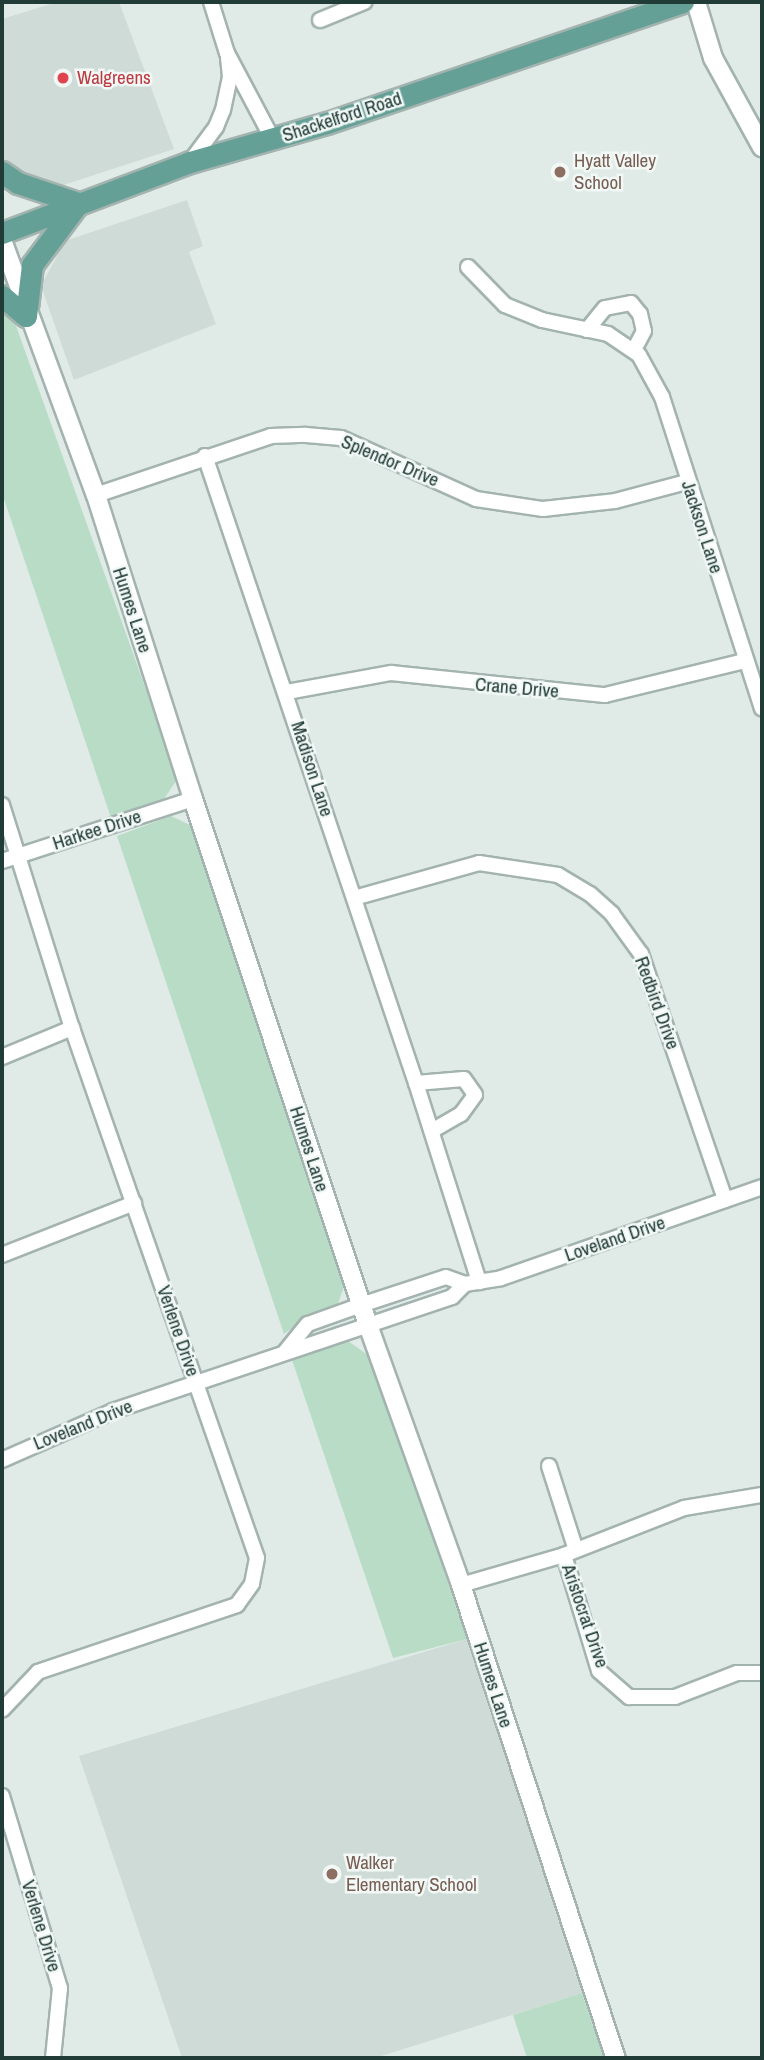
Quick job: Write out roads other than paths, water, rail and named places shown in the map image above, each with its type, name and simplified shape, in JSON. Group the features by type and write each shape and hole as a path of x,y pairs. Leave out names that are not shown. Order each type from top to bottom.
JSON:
{"main road":[{"name":"Shackelford Road","path":"2,233 190,162 273,140 683,2"},
{"path":"2,172 18,183 78,203 32,265 26,316"},
{"path":"2,296 26,316"}],"street":[{"path":"190,162 216,127 223,110 230,77 227,53 211,2"},
{"path":"320,20 364,2"},
{"path":"696,2 713,58 762,147"},
{"path":"227,53 273,140"},
{"name":"Humes Lane","path":"2,240 26,316 96,495 192,799 361,1305 461,1585 616,2058"},
{"path":"468,267 505,305 541,320 586,330 608,334 634,350 644,331 640,314 631,303 605,308 586,330"},
{"name":"Jackson Lane","path":"634,350 662,397 687,482 762,708"},
{"name":"Splendor Drive","path":"96,495 205,456 271,436 341,438 476,499 543,509 615,500 687,482"},
{"name":"Madison Lane","path":"205,456 287,692 432,1131 472,1283"},
{"name":"Crane Drive","path":"287,692 391,673 605,695 745,661"},
{"name":"Harkee Drive","path":"2,861 192,799"},
{"name":"Verlene Drive","path":"2,805 72,1028 257,1558 252,1584 228,1610 37,1672 2,1710"},
{"name":"Redbird Drive","path":"354,898 479,863 558,875 590,894 612,914 641,954 725,1200"},
{"path":"2,1057 72,1028"},
{"path":"416,1083 464,1079 475,1095 461,1114 432,1131"},
{"name":"Loveland Drive","path":"2,1460 113,1411 452,1297 472,1283 762,1187"},
{"path":"2,1255 134,1203"},
{"name":"Loveland Drive","path":"285,1352 308,1324 446,1277 472,1283"},
{"name":"Aristocrat Drive","path":"549,1465 599,1671 629,1697 675,1698 737,1673 762,1673"},
{"path":"461,1585 570,1552 684,1508 762,1494"},
{"name":"Verlene Drive","path":"2,1796 60,1988 54,2058"}],"place":[{"name":"Walgreens","path":"63,78"},
{"name":"Hyatt Valley School","path":"560,172"},
{"name":"Walker Elementary School","path":"332,1874"}]}
